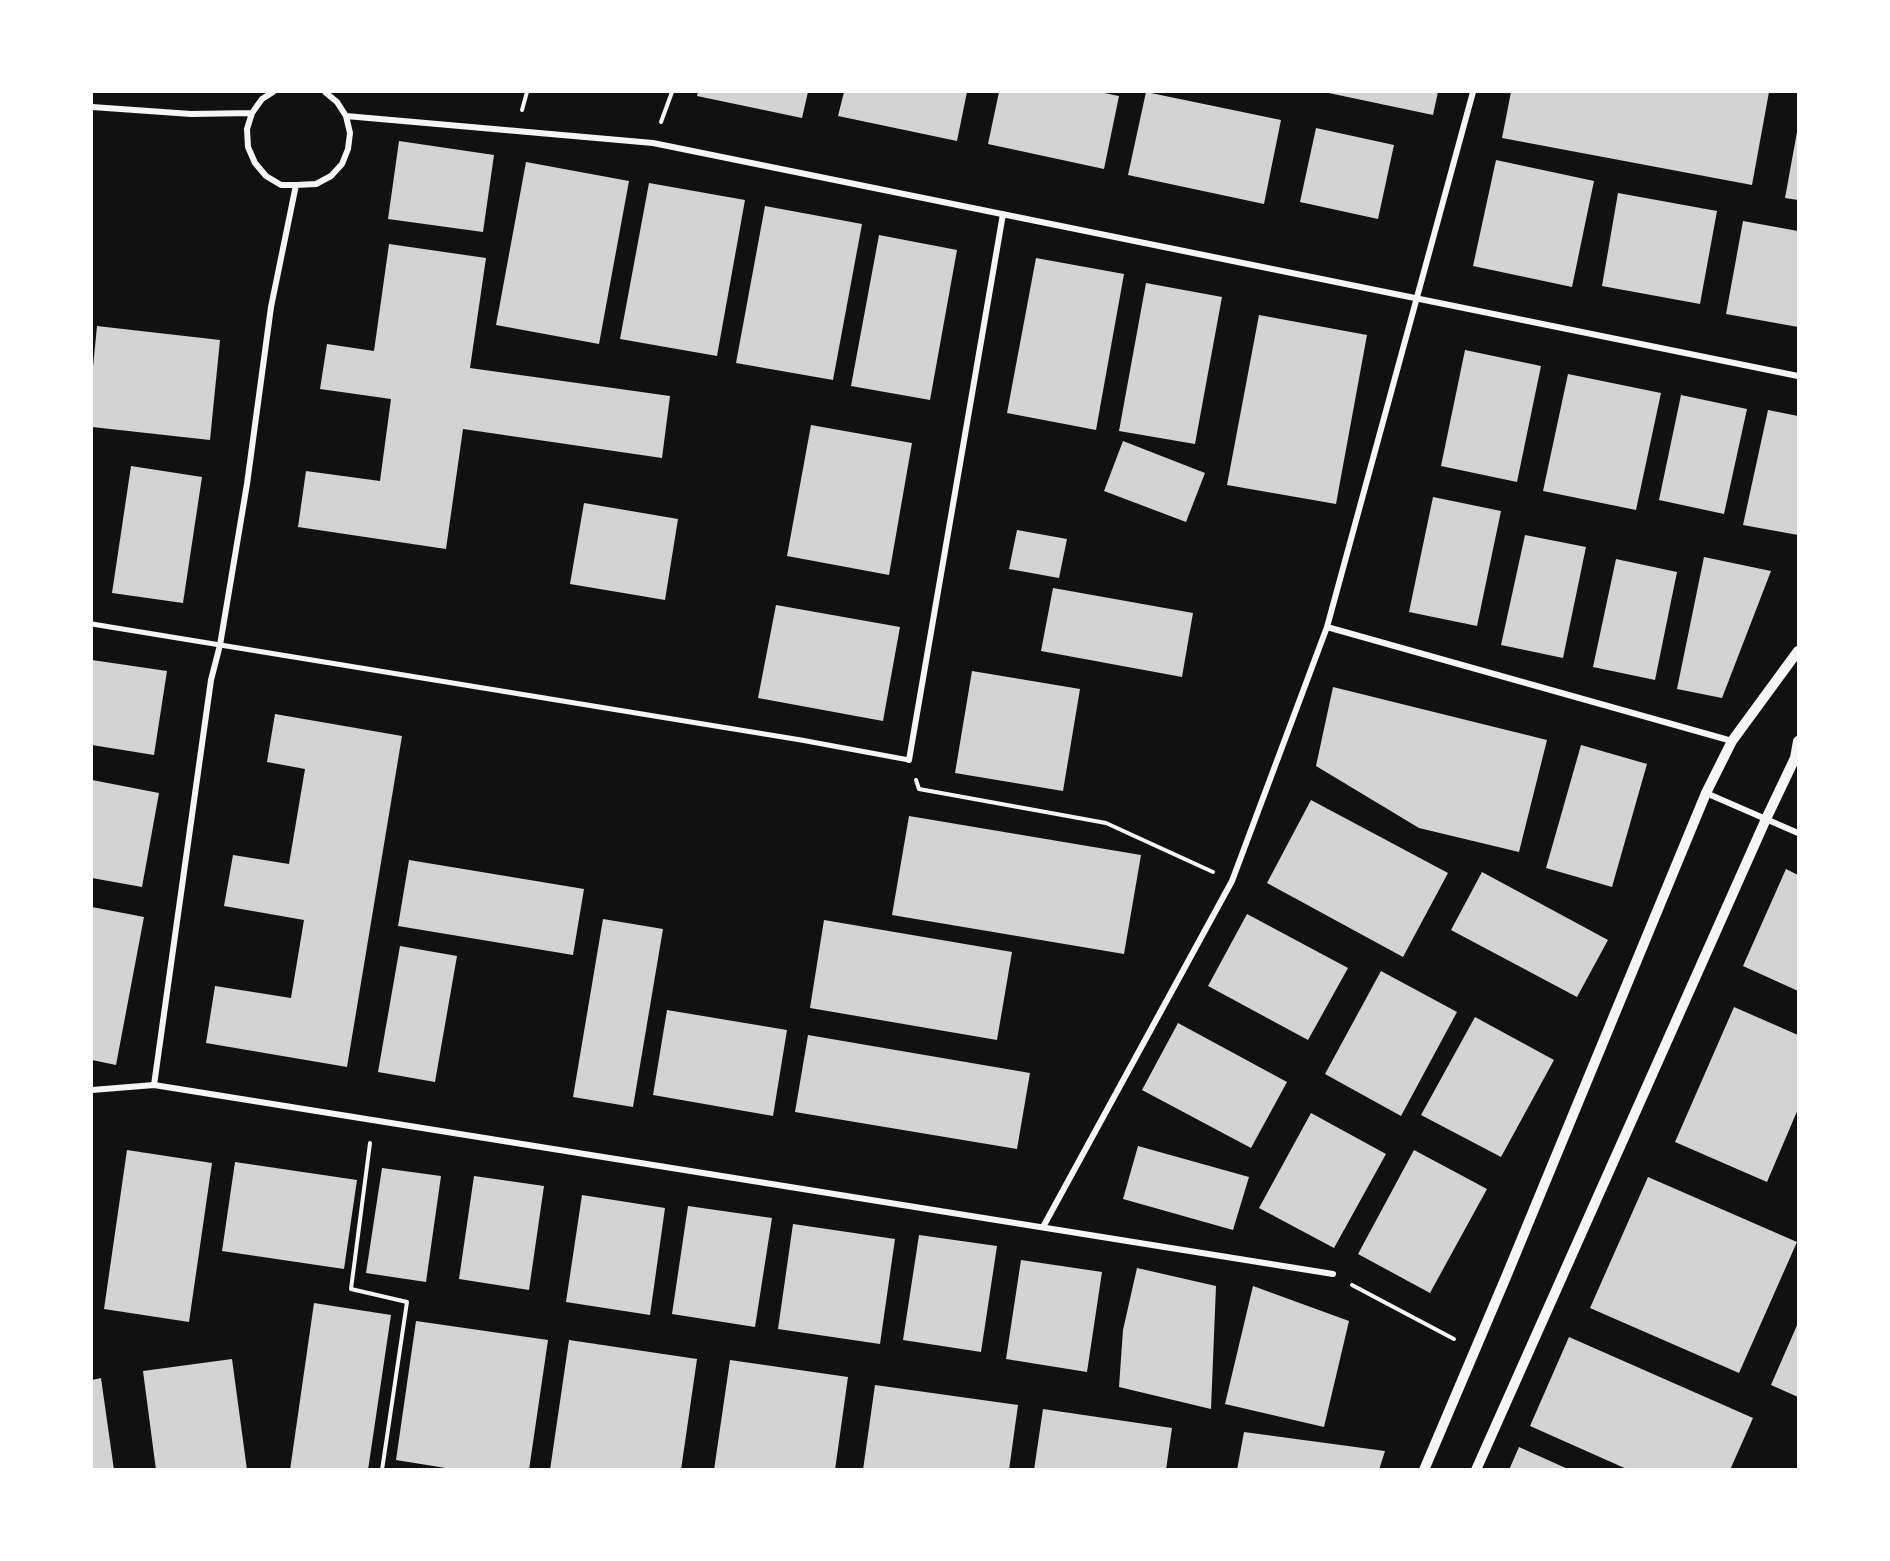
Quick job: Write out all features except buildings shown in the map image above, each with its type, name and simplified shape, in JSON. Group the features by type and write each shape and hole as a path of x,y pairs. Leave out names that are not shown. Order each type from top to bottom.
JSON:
{"street":[{"path":"273,92 262,99 252,113 247,129 248,147 255,163 266,176 281,185 316,184 331,176 342,164 348,148 350,133 346,116 337,102 325,92"},
{"path":"1044,1227 1232,881 1328,627 1473,92"},
{"path":"92,107 191,114 252,113"},
{"path":"346,116 653,143 1798,376"},
{"path":"154,1085 211,680 220,645 247,484 271,306 296,185"},
{"path":"92,624 801,740 909,760 1003,214"},
{"path":"1328,627 1732,741"},
{"path":"1424,1470 1706,793 1732,741 1798,651"},
{"path":"1476,1470 1795,758 1798,741"},
{"path":"1706,793 1798,833"},
{"path":"92,1090 154,1085 1333,1274"}],"path":[{"path":"653,143 672,92"},
{"path":"909,760 919,789 1106,823 1232,881"},
{"path":"373,1120 351,1289 407,1302 382,1470"},
{"path":"1333,1274 1475,1351"}]}
